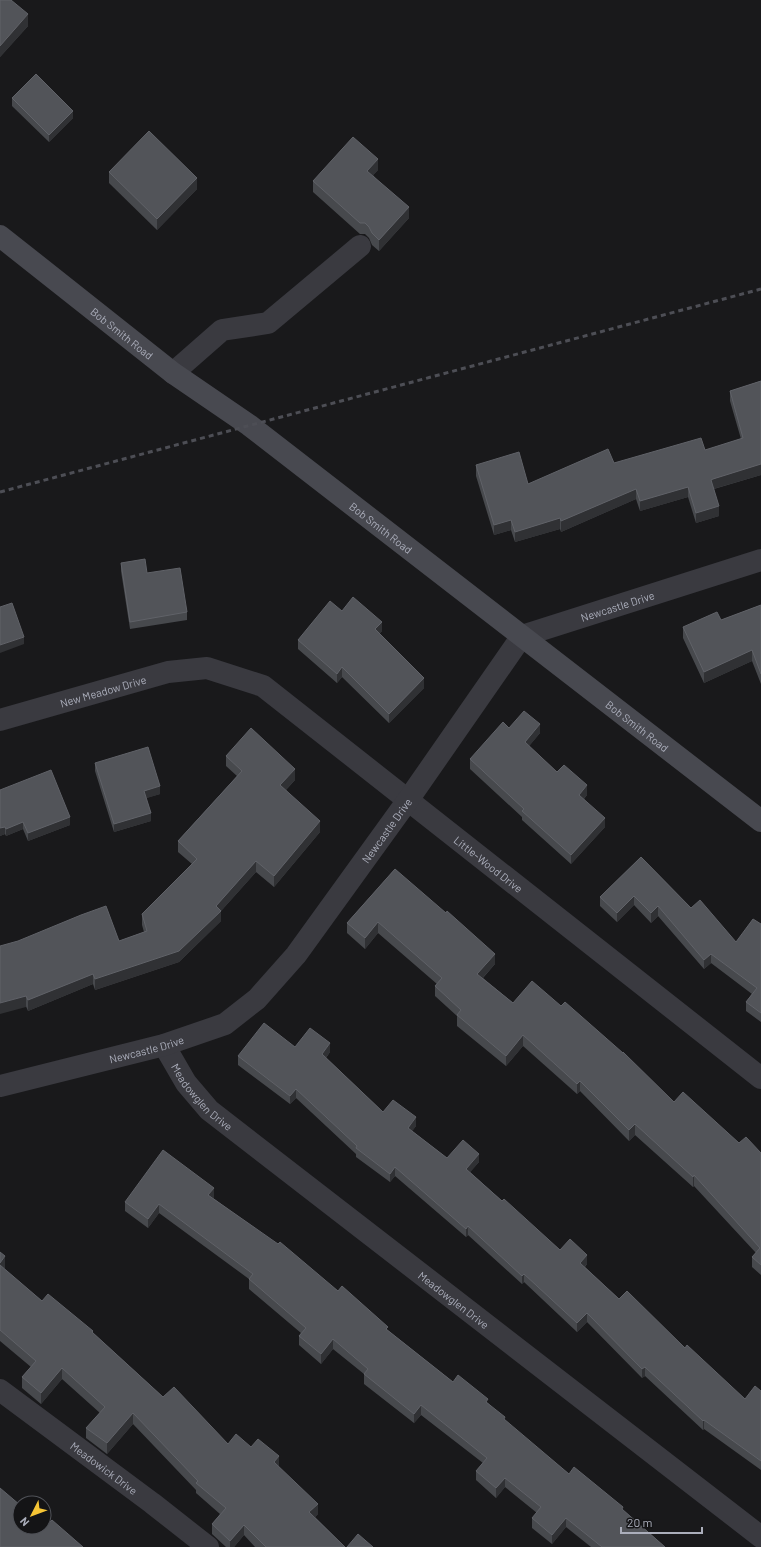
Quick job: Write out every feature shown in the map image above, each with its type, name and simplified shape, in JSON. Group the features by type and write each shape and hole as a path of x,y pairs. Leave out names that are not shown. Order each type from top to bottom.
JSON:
{"street":[{"name":"Bob Smith Road","path":"0,236 173,373 250,425 761,821"},
{"path":"173,373 222,330 268,323 360,246"},
{"name":"Newcastle Drive","path":"0,1086 164,1045 225,1024 257,999 296,955 408,800 522,636 761,560"},
{"name":"Little-Wood Drive","path":"207,668 263,686 761,1078"},
{"name":"New Meadow Drive","path":"0,720 168,672 207,668"},
{"name":"Meadowglen Drive","path":"164,1045 186,1083 209,1110 761,1537"},
{"name":"Meadowick Drive","path":"0,1390 152,1503 208,1547"}],"building":[{"path":"0,0 11,0 28,14 0,46"},
{"path":"36,74 73,111 49,135 12,98"},
{"path":"149,131 197,178 157,219 109,172"},
{"path":"353,137 378,159 367,171 409,207 379,240 365,223 360,223 313,181"},
{"path":"761,381 761,464 711,480 719,506 696,513 688,487 640,501 636,489 561,521 560,518 515,532 511,520 494,525 476,465 519,452 528,484 608,449 614,463 701,438 705,450 743,438 730,391"},
{"path":"145,559 147,573 180,568 187,612 130,622 121,563"},
{"path":"353,597 382,622 375,629 424,678 389,714 342,667 337,674 298,640 330,601 342,611"},
{"path":"12,603 24,637 0,645 0,607"},
{"path":"761,605 761,674 752,650 704,672 683,627 717,612 721,620"},
{"path":"524,711 540,724 525,742 557,772 564,765 587,785 579,795 605,818 571,855 522,811 524,809 470,759 503,722 509,728"},
{"path":"251,728 295,769 280,785 320,821 274,876 256,861 216,906 221,911 179,951 95,979 93,974 28,1000 26,996 0,1003 0,946 18,941 106,906 119,941 147,931 142,914 197,859 178,841 242,771 226,756"},
{"path":"148,747 160,786 144,791 151,813 114,824 95,763"},
{"path":"51,770 70,817 28,833 23,822 6,829 5,827 0,828 0,790"},
{"path":"641,857 691,908 700,900 736,942 753,919 761,924 761,1013 746,1002 757,988 711,954 704,960 658,906 651,913 634,896 617,913 600,897"},
{"path":"395,869 446,913 447,911 495,954 477,974 513,1003 532,981 561,1006 565,1002 623,1052 674,1102 683,1092 739,1143 746,1137 761,1153 761,1265 752,1257 760,1248 694,1175 693,1177 635,1124 629,1130 580,1081 577,1084 523,1035 506,1056 457,1015 461,1010 435,986 442,978 378,922 365,938 347,923"},
{"path":"264,1023 295,1047 310,1028 330,1043 322,1054 383,1112 393,1100 416,1117 408,1128 447,1158 463,1140 479,1154 466,1169 502,1201 504,1199 560,1250 570,1239 587,1255 580,1263 619,1299 627,1291 685,1348 687,1345 745,1399 755,1386 761,1391 761,1461 704,1420 703,1421 645,1367 642,1369 587,1313 577,1323 524,1274 522,1276 468,1226 466,1229 395,1167 390,1174 356,1148 357,1146 296,1089 290,1096 238,1056"},
{"path":"163,1150 214,1188 208,1195 278,1244 280,1242 338,1291 342,1286 388,1327 386,1329 453,1382 458,1375 488,1399 486,1402 505,1417 504,1419 569,1474 574,1467 623,1507 622,1509 665,1547 602,1547 566,1518 552,1535 532,1518 541,1507 505,1478 496,1488 476,1471 487,1458 421,1405 414,1414 364,1374 368,1369 333,1339 321,1354 299,1336 306,1328 249,1279 253,1274 159,1204 148,1219 125,1202"},
{"path":"0,1252 5,1256 0,1263"},
{"path":"0,1265 42,1301 48,1294 93,1331 92,1332 163,1397 174,1387 228,1444 236,1434 251,1447 258,1439 279,1456 274,1462 318,1504 309,1512 345,1547 266,1547 244,1525 230,1541 212,1524 226,1508 196,1483 198,1481 133,1413 107,1443 86,1428 105,1407 62,1368 41,1393 22,1377 36,1361 0,1330"},
{"path":"0,1488 12,1498 12,1535 52,1535 52,1520 83,1547 0,1547"},
{"path":"358,1534 373,1547 347,1547"}],"railway":[{"path":"0,492 761,289"}]}
